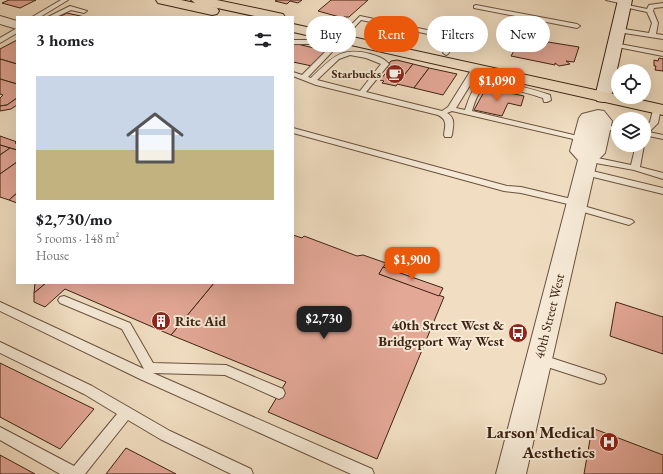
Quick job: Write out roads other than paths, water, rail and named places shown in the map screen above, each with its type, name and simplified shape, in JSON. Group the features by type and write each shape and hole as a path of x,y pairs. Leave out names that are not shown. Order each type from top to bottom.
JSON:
{"main road":[{"path":"163,0 236,16"},
{"path":"198,0 273,16"},
{"path":"294,20 446,53 661,105"},
{"path":"294,28 476,70 608,91"},
{"path":"651,99 661,105"}],"street":[{"name":"40th Street West","path":"511,474 586,166 596,153 606,123 608,91 614,45 624,3"},
{"path":"0,20 16,25"},
{"path":"586,166 579,151 588,118 606,123"}],"lane":[{"path":"37,16 65,0"},
{"path":"609,0 650,11"},
{"path":"652,35 655,23 650,11 651,6 663,5"},
{"path":"476,7 577,26"},
{"path":"53,16 70,8 84,10"},
{"path":"618,30 663,37"},
{"path":"0,41 16,31"},
{"path":"294,42 311,42 329,48 330,51 304,77"},
{"path":"614,45 663,54"},
{"path":"313,80 338,55 344,53 361,54 382,60 385,64 362,93"},
{"path":"441,113 451,109 476,70"},
{"path":"294,74 441,113 447,116 450,122 448,135"},
{"path":"467,113 479,88 484,85 498,85 540,94 547,97 547,100"},
{"path":"651,126 654,123 661,105"},
{"path":"451,109 582,139"},
{"path":"294,130 507,189 521,190 576,205 629,222"},
{"path":"651,134 663,137"},
{"path":"635,168 638,152"},
{"path":"586,166 635,168 663,176"},
{"path":"586,166 663,191"},
{"path":"64,300 126,326 147,372"},
{"path":"0,306 147,372 366,474"},
{"path":"0,347 88,390 165,435 246,474"},
{"path":"539,359 600,379"},
{"path":"147,372 226,370 279,393"},
{"path":"0,433 75,474 127,412"}],"place":[{"name":"Starbucks","path":"395,74"},
{"name":"Rite Aid","path":"161,321"},
{"name":"40th Street West & Bridgeport Way West","path":"518,333"},
{"name":"Larson Medical Aesthetics","path":"609,442"}]}
